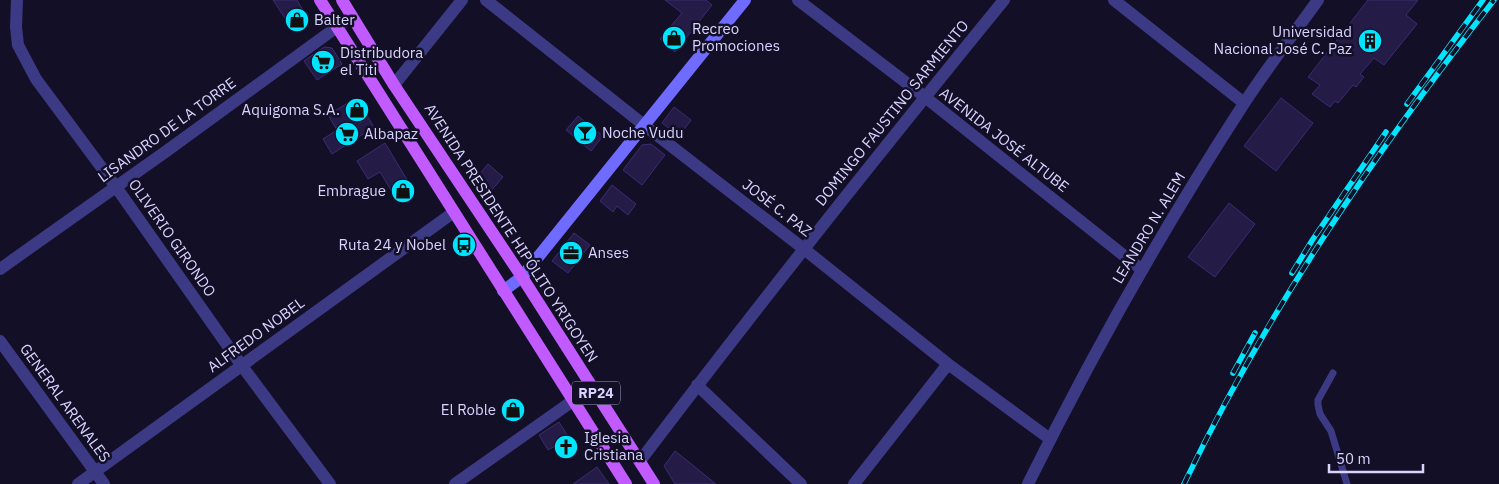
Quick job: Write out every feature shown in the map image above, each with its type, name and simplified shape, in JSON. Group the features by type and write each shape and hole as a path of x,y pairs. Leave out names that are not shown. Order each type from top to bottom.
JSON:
{"main road":[{"name":"RP24","path":"320,0 626,484"},
{"name":"AVENIDA PRESIDENTE HIPÓLITO YRIGOYEN","path":"342,0 394,85 522,277 654,484"},
{"path":"503,291 522,277 745,0"}],"street":[{"name":"OLIVERIO GIRONDO","path":"16,0 18,46 36,79 116,187 242,366 330,484"},
{"path":"394,85 462,0"},
{"name":"JOSÉ C. PAZ","path":"486,0 948,364 1050,439"},
{"name":"AVENIDA JOSÉ ALTUBE","path":"798,0 1142,270"},
{"name":"DOMINGO FAUSTINO SARMIENTO","path":"640,461 697,385 924,97 1004,0"},
{"path":"1114,0 1244,103"},
{"name":"LEANDRO N. ALEM","path":"1028,484 1050,439 1142,270 1244,103 1318,0"},
{"name":"LISANDRO DE LA TORRE","path":"0,269 352,16"},
{"name":"ALFREDO NOBEL","path":"78,484 454,212"},
{"name":"GENERAL ARENALES","path":"0,341 104,484"},
{"path":"854,484 948,364"},
{"path":"697,385 801,484"},
{"path":"455,484 574,400"}],"lane":[{"path":"1333,373 1318,400 1318,405 1320,414 1331,431 1347,484"}],"building":[{"name":"Balter","path":"273,0 297,0 307,17 306,24 294,32"},
{"path":"665,0 706,0 712,5 675,52 660,39 682,13"},
{"name":"Universidad Nacional José C. Paz","path":"1368,0 1418,0 1406,15 1417,24 1384,65 1374,58 1360,74 1364,77 1356,87 1353,85 1338,103 1335,101 1330,107 1312,94 1320,85 1308,77"},
{"name":"Distribudora el Titi","path":"324,47 332,48 342,64 317,80 304,61"},
{"path":"356,98 374,127 332,154 323,139 337,130 328,115"},
{"path":"1281,98 1313,123 1276,171 1244,146"},
{"path":"674,107 691,120 679,136 662,123"},
{"name":"Noche Vudu","path":"578,116 603,136 591,151 566,130"},
{"path":"385,143 415,193 399,203 380,172 368,179 357,161"},
{"path":"651,144 665,155 642,185 623,170 642,145"},
{"path":"488,164 503,177 489,193 478,176"},
{"path":"612,185 636,204 628,215 617,206 613,212 600,201"},
{"path":"1229,203 1255,224 1215,277 1188,257"},
{"name":"Anses","path":"574,233 590,245 568,273 552,261"},
{"path":"559,422 576,449 564,456 557,445 548,450 539,435"},
{"path":"675,451 716,484 675,484 664,466"},
{"path":"597,467 609,484 573,484"}],"railway":[{"path":"1407,104 1483,0"},
{"path":"1184,484 1216,420 1251,357 1287,295 1326,234 1407,115 1494,0"},
{"path":"1292,273 1386,132"},
{"path":"1233,373 1255,333"}],"place":[{"name":"Balter","path":"297,20"},
{"name":"Recreo Promociones","path":"674,38"},
{"name":"Universidad Nacional José C. Paz","path":"1370,41"},
{"name":"Distribudora el Titi","path":"323,62"},
{"name":"Aquigoma S.A.","path":"357,110"},
{"name":"Noche Vudu","path":"585,133"},
{"name":"Albapaz","path":"347,134"},
{"name":"Embrague","path":"403,191"},
{"name":"Ruta 24 y Nobel","path":"464,245"},
{"name":"Anses","path":"571,253"},
{"name":"El Roble","path":"513,410"},
{"name":"Iglesia Cristiana","path":"566,447"}]}
